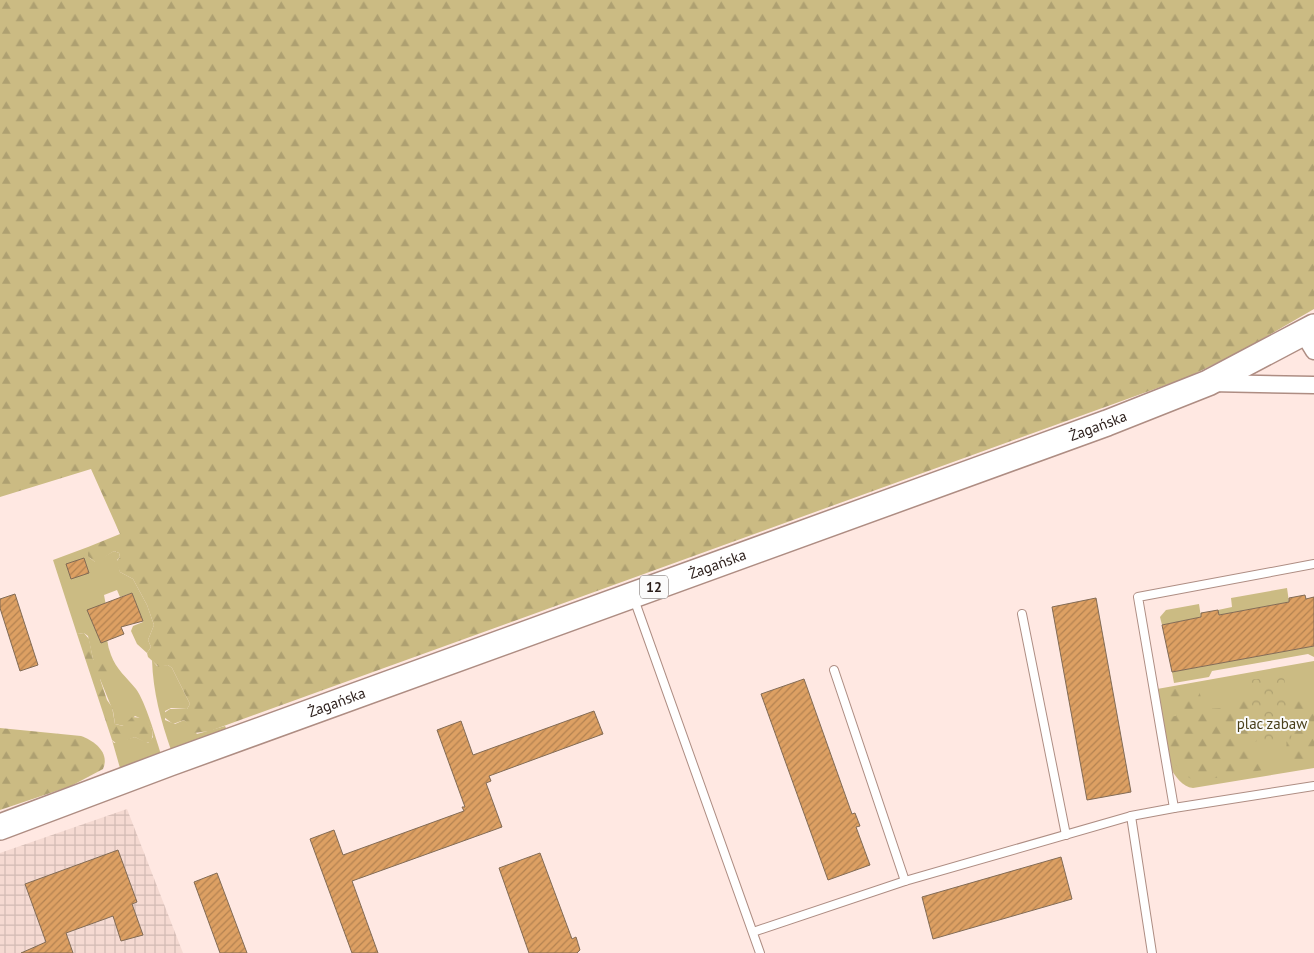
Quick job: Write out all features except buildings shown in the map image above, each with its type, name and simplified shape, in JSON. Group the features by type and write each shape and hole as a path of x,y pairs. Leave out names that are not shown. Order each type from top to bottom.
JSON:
{"main road":[{"name":"Żagańska","path":"0,827 170,763 970,473 1208,383 1310,337"}],"street":[{"path":"1208,383 1314,385"}],"lane":[{"path":"1174,808 1138,597 1314,564"},
{"path":"632,595 760,953"},
{"path":"1022,614 1066,835"},
{"path":"834,670 905,882"},
{"path":"753,932 905,882 1131,816 1314,786"},
{"path":"1131,816 1152,953"}],"shaded area":[{"path":"127,809 183,953 0,953 0,853"}],"green space":[{"path":"0,0 1314,0 1314,309 1245,349 1188,377 210,731 194,733 184,720 173,724 164,717 164,713 170,709 187,709 190,704 172,668 168,665 159,667 148,657 147,653 151,647 148,640 154,625 147,605 133,579 120,572 116,562 120,557 119,553 114,551 96,563 88,556 88,547 120,534 91,469 0,497"},
{"path":"88,547 90,558 95,562 114,551 119,553 120,557 117,560 120,572 133,579 147,605 154,625 148,640 151,647 147,653 137,644 131,631 133,626 143,622 132,593 120,597 117,590 104,595 107,640 111,655 119,669 140,695 161,754 120,768 112,740 114,743 135,737 148,743 153,737 153,733 148,723 135,716 124,726 115,724 113,711 100,679 114,679 93,659 88,636 84,633 77,634 53,560"},
{"path":"1287,588 1289,602 1219,615 1218,610 1232,607 1231,598"},
{"path":"1199,604 1201,617 1162,625 1160,617 1166,610"},
{"path":"84,633 89,639 93,659 109,665 114,670 114,679 100,679 107,700 112,707 115,724 123,726 132,717 143,718 153,732 150,742 146,743 135,737 117,744 112,740 77,634"},
{"path":"1314,646 1314,657 1308,654 1212,671 1209,677 1174,683 1172,672"},
{"path":"152,660 157,666 168,665 172,668 190,704 187,709 171,708 165,711 165,720 175,724 184,720 197,734 225,726 227,730 171,750 158,706"},
{"path":"1314,661 1314,768 1193,788 1185,786 1179,781 1170,767 1157,689"},
{"name":"plac zabaw","path":"1284,676 1292,741 1257,745 1248,680"},
{"path":"1197,687 1206,709 1224,708 1236,698 1243,699 1252,708 1260,740 1252,743 1250,752 1261,752 1267,761 1263,770 1197,781 1182,772 1176,765 1170,749 1166,722 1167,717 1176,716 1177,711 1166,697 1174,689"},
{"path":"1298,696 1314,702 1314,763 1302,765 1300,763 1295,764 1293,759 1285,759 1287,743 1285,738 1288,732 1292,732 1288,706 1293,698"},
{"path":"0,728 81,736 100,748 105,763 103,769 71,786 0,810"}]}
